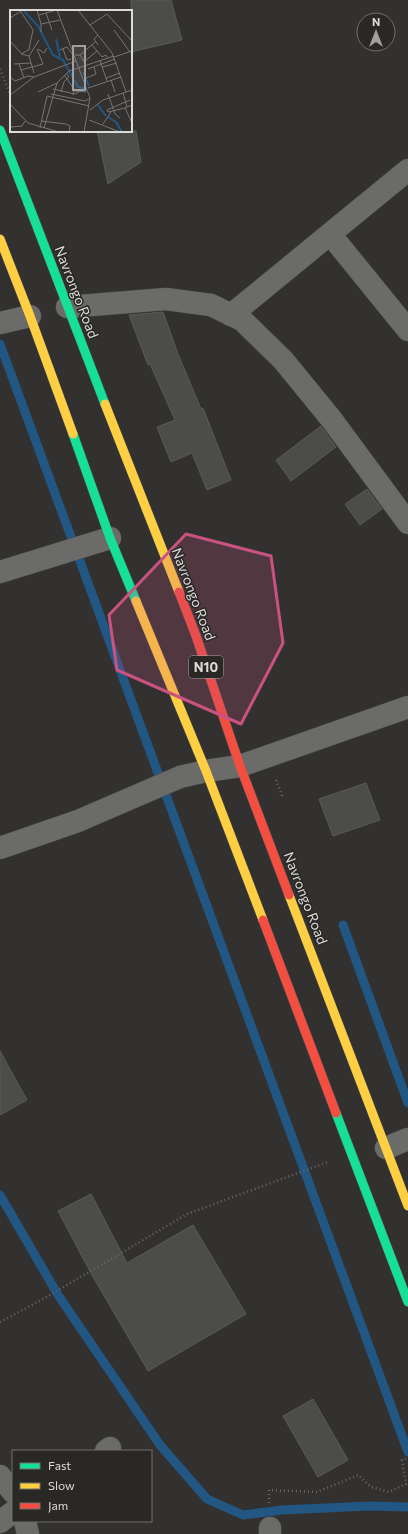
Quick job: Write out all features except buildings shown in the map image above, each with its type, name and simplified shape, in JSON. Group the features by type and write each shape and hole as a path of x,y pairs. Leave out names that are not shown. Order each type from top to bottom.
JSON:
{"highway":[{"name":"Navrongo Road","path":"0,130 67,307 196,636 240,766 408,1206"},
{"name":"N10","path":"0,239 30,316 110,538 206,771 408,1302"}],"street":[{"path":"231,315 408,170"},
{"path":"330,234 408,330"},
{"path":"67,307 166,299 211,305 242,320 283,360 332,420 408,523"},
{"path":"0,323 30,316"},
{"path":"0,572 110,538"},
{"path":"0,848 78,821 180,777 206,771 240,766 408,708"},
{"path":"386,1148 408,1139"},
{"path":"0,1476 12,1491"},
{"path":"0,1522 12,1513"},
{"path":"26,1522 28,1534"}],"path":[{"path":"0,68 10,94"},
{"path":"0,1322 45,1298 187,1214 329,1162"},
{"path":"269,1490 318,1492 358,1475 371,1487 388,1492 406,1484 402,1460 408,1458"}],"highlighted area":[{"path":"186,534 271,556 283,643 241,724 117,670 109,615"}],"waterway":[{"path":"0,344 408,1452"},
{"path":"343,925 408,1103"},
{"path":"0,1195 58,1295 160,1445 207,1499 243,1515 282,1510 369,1506 408,1507"}],"traffic: fast":[{"path":"0,130 105,404"},
{"path":"73,434 110,538 136,601"},
{"path":"336,1113 408,1302"}],"traffic: slow":[{"path":"0,239 73,434"},
{"path":"105,404 179,592"},
{"path":"136,601 206,771 263,920"},
{"path":"289,895 408,1206"}],"traffic: jam":[{"path":"179,592 196,636 240,766 289,895"},
{"path":"263,920 336,1113"}]}
